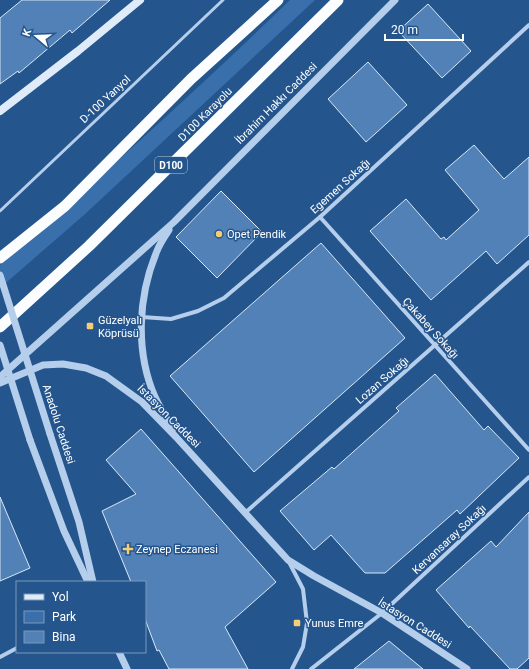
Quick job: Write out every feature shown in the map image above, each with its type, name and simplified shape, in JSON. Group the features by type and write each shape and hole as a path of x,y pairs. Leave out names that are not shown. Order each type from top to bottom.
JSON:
{"highway":[{"path":"0,258 65,206 191,79 278,0"},
{"name":"D100 Karayolu","path":"0,327 90,246 338,0"}],"main road":[{"path":"0,111 78,51 140,0"}],"street":[{"name":"İbrahim Hakkı Caddesi","path":"174,222 395,0"},
{"name":"Egemen Sokağı","path":"141,317 171,319 198,311 224,298 320,217 529,24"},
{"name":"Çakabey Sokağı","path":"320,217 529,450"},
{"path":"174,222 157,249 148,274 141,317 142,346 147,371 155,396 176,437"},
{"path":"0,377 174,222"},
{"name":"Lozan Sokağı","path":"246,512 529,262"},
{"name":"Anadolu Caddesi","path":"0,275 79,522 93,581"},
{"path":"0,345 30,440 64,531 88,581"},
{"name":"İstasyon Caddesi","path":"0,384 43,365 63,364 86,368 106,376 125,388 142,402 246,512 288,560 303,589 307,623 303,647 292,669"},
{"name":"Kervansaray Sokağı","path":"311,669 382,613 529,477"},
{"name":"İstasyon Caddesi","path":"288,560 382,613 467,669"},
{"path":"0,657 16,649"},
{"path":"119,653 127,669"}],"lane":[{"name":"D-100 Yanyol","path":"0,211 223,0"}],"green space":[{"path":"290,0 315,0 84,215 0,288 0,265 219,68"}],"building":[{"path":"22,0 110,0 72,33 70,30 19,73 18,71 0,84 0,18"},
{"path":"428,4 471,51 442,78 398,31"},
{"path":"368,62 407,105 366,142 328,99"},
{"path":"474,145 504,179 529,157 529,235 497,264 486,251 431,300 370,231 406,199 441,239 444,237 446,240 479,210 445,170"},
{"path":"221,191 262,232 217,278 176,237"},
{"path":"321,243 405,338 254,472 170,376"},
{"path":"435,374 484,430 488,426 519,458 460,514 457,510 385,573 365,573 331,535 314,550 280,511 332,467 334,469 399,411 396,408"},
{"path":"141,429 276,582 225,627 248,669 169,669 159,650 157,651 146,622 146,581 131,581 102,511 136,494 106,460"},
{"path":"0,497 30,568 0,581"},
{"path":"529,512 529,658 517,669 510,669 470,626 469,628 436,590 491,541 496,547"},
{"path":"389,641 423,669 354,669"}],"place":[{"name":"Opet Pendik","path":"219,234"},
{"name":"Güzelyalı Köprüsü","path":"90,326"},
{"name":"Zeynep Eczanesi","path":"128,549"},
{"name":"Yunus Emre","path":"297,623"}]}
